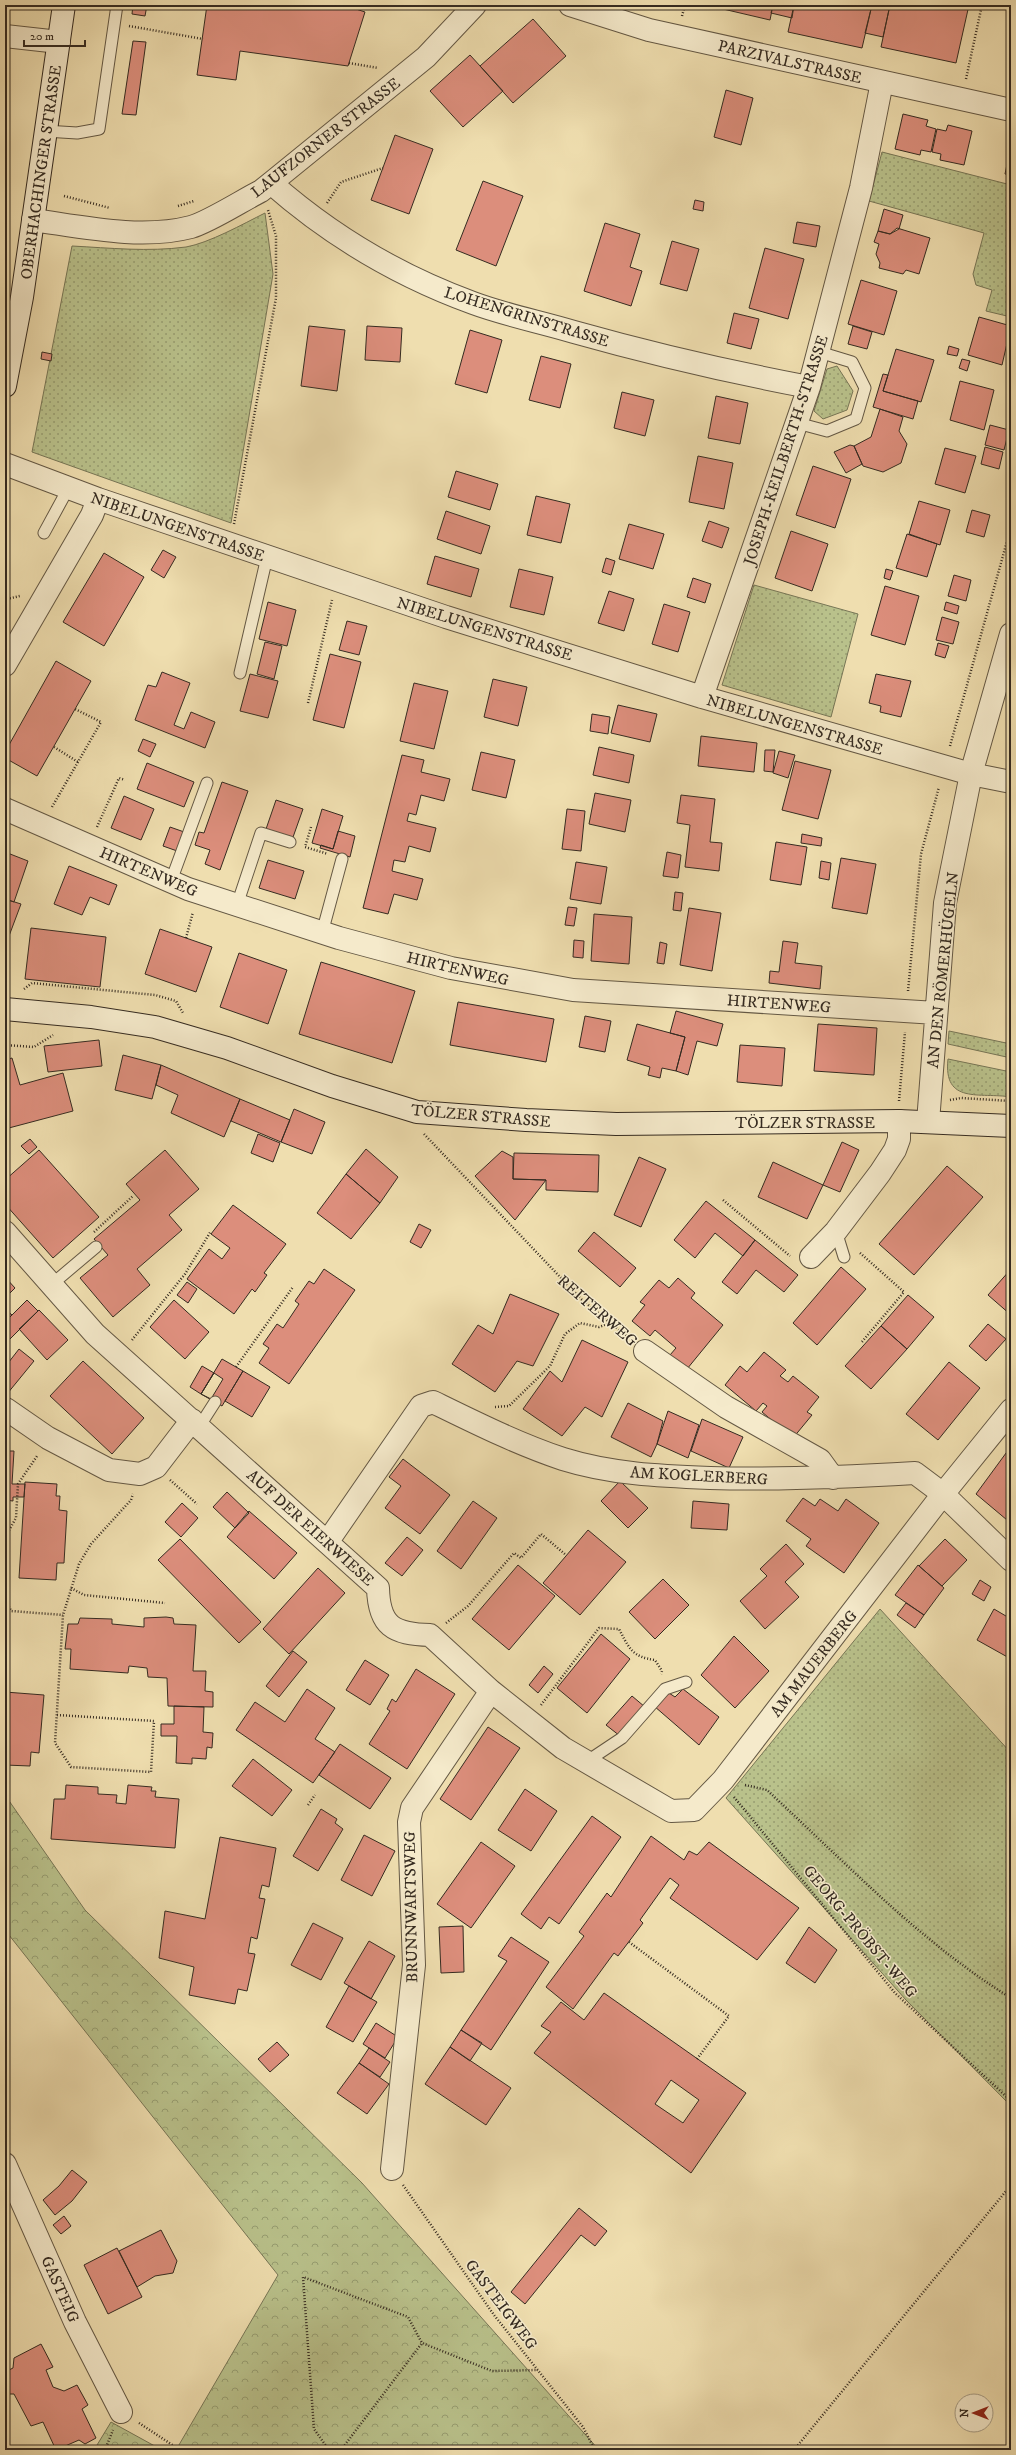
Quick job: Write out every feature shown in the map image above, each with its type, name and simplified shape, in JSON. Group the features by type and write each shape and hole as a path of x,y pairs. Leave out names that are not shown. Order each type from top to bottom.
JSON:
{"street":[{"name":"OBERHACHINGER STRASSE","path":"5,386 22,297 64,5"},
{"name":"LAUFZORNER STRASSE","path":"33,220 117,230 158,232 192,226 266,187 426,57 475,5"},
{"name":"PARZIVALSTRASSE","path":"570,5 649,30 1011,110"},
{"path":"5,36 59,42"},
{"name":"JOSEPH-KEILBERTH-STRASSE","path":"702,697 809,387 861,188 882,82"},
{"name":"LOHENGRINSTRASSE","path":"266,187 348,242 396,270 474,303 714,368 809,387"},
{"name":"NIBELUNGENSTRASSE","path":"5,464 267,557 702,697 971,774 1011,782"},
{"path":"5,665 92,515 98,498"},
{"name":"AN DEN RÖMERHÜGELN","path":"928,1113 945,903 971,774 1011,634"},
{"name":"HIRTENWEG","path":"5,809 171,882 322,933 451,968 573,990 936,1013"},
{"name":"TÖLZER STRASSE","path":"5,1009 91,1017 155,1027 227,1048 332,1086 417,1112 526,1120 616,1124 899,1121 928,1113 1011,1126"},
{"name":"TÖLZER STRASSE","path":"811,1257 836,1231 895,1150 898,1139 899,1121"},
{"name":"AUF DER EIERWIESE","path":"5,1232 95,1334 328,1541 378,1588 378,1608 389,1626 408,1635 430,1635"},
{"name":"REITERWEG","path":"645,1351 726,1406 820,1460 833,1478"},
{"name":"AM KOGLERBERG","path":"328,1541 421,1406 433,1402 518,1442 564,1459 604,1469 659,1476 741,1479 833,1478 915,1473 943,1494 1011,1560"},
{"path":"6,1408 48,1438 109,1470 148,1471 196,1424"},
{"path":"943,1494 1011,1410"},
{"name":"AM MAUERBERG","path":"586,1762 671,1811 694,1810 724,1780 943,1494"},
{"path":"430,1635 491,1691 563,1748 586,1762"},
{"name":"BRUNNWARTSWEG","path":"392,2170 414,1965 409,1822 412,1808 491,1691"},
{"name":"GASTEIG","path":"5,2164 76,2322 121,2412"}],"lane":[{"path":"45,131 78,133 99,129 117,5"},
{"path":"797,423 827,432 856,419 865,388 852,362 819,352"},
{"path":"44,533 69,487"},
{"path":"240,674 267,557"},
{"path":"171,882 207,783"},
{"path":"237,905 261,832 290,842"},
{"path":"322,933 342,859"},
{"path":"836,1231 844,1257"},
{"path":"51,1285 96,1247"},
{"path":"196,1424 215,1402"},
{"path":"586,1762 622,1738 665,1689 686,1682"}],"path":[{"path":"962,99 982,5"},
{"path":"122,25 202,39"},
{"path":"349,63 379,68"},
{"path":"374,73 384,64"},
{"path":"323,224 332,211 325,206 341,182 383,168"},
{"path":"230,544 276,298 276,236 266,187"},
{"path":"64,196 116,209"},
{"path":"176,207 196,201"},
{"path":"308,703 336,580"},
{"path":"5,594 7,599 5,601"},
{"path":"42,825 101,722 76,709"},
{"path":"54,747 78,762"},
{"path":"89,846 119,778 126,780"},
{"path":"311,827 305,847 342,859"},
{"path":"186,938 193,914"},
{"path":"19,992 32,982 155,995 176,1001 184,1014"},
{"path":"928,1113 961,1098 1011,1100"},
{"name":"REITERWEG","path":"417,1112 418,1128 519,1236 581,1299 645,1351"},
{"path":"96,1247 88,1237 133,1196"},
{"path":"723,1200 794,1260 811,1257"},
{"path":"119,1356 185,1274 211,1231"},
{"path":"836,1231 904,1292 861,1343"},
{"path":"236,1367 293,1287"},
{"path":"509,1406 550,1366 565,1334 580,1323 599,1327 611,1323"},
{"path":"5,1560 8,1532 16,1518 18,1484 48,1438"},
{"path":"57,1715 154,1721 152,1772 71,1768 55,1743 63,1615 79,1564 91,1544 131,1500 148,1471 197,1504"},
{"path":"430,1635 468,1606 514,1553 521,1558 541,1534 566,1555"},
{"path":"71,1588 84,1596 165,1603"},
{"path":"5,1598 11,1611 63,1615"},
{"path":"528,1721 600,1628 619,1629 631,1651 641,1658 655,1660 662,1671 660,1681"},
{"path":"724,1780 767,1790 908,1921 977,1977 1011,1998"},
{"name":"GEORG-PRÖBST-WEG","path":"724,1780 736,1800 895,1993 1011,2101"},
{"path":"308,1805 315,1795"},
{"path":"629,1942 729,2016 698,2059"},
{"name":"GASTEIGWEG","path":"392,2170 448,2252 583,2427 595,2450"},
{"path":"794,2450 1011,2185"},
{"path":"328,2450 314,2429 302,2277 408,2317 422,2343 492,2371 538,2370"},
{"path":"341,2450 422,2343"},
{"path":"121,2412 180,2450"}],"green space":[{"path":"882,152 1011,185 1011,317 986,311 992,290 976,285 973,274 984,233 869,201"},
{"path":"265,213 273,274 231,523 32,452 72,246 115,249 186,247 205,242"},
{"path":"837,366 853,391 847,410 823,419 814,411 827,369"},
{"path":"754,585 858,614 831,717 722,685"},
{"path":"949,1031 1011,1044 1011,1058 948,1044"},
{"path":"948,1059 1011,1072 1011,1097 976,1095 958,1090 951,1084 948,1074"},
{"path":"880,1609 1011,1753 1011,2106 906,2000 726,1798"},
{"path":"5,1795 85,1910 362,2183 599,2450 176,2450 278,2275 5,1930"},
{"path":"111,2422 162,2450 94,2450"}],"building":[{"path":"133,5 147,5 145,16 132,14"},
{"path":"207,5 344,5 365,12 348,66 240,51 236,80 197,75"},
{"path":"706,5 773,5 770,20"},
{"path":"773,5 794,5 792,18 771,13"},
{"path":"794,5 872,5 862,48 788,32"},
{"path":"872,5 890,5 883,37 865,33"},
{"path":"890,5 969,5 956,63 881,47"},
{"path":"533,19 566,56 513,103 480,66"},
{"path":"133,41 146,42 136,115 122,114"},
{"path":"470,55 503,91 463,127 430,91"},
{"path":"726,90 753,98 741,145 714,137"},
{"path":"903,114 928,120 926,126 936,129 931,152 921,150 920,155 895,149"},
{"path":"948,125 972,131 964,165 940,160 941,154 932,152 937,129 946,131"},
{"path":"395,135 433,149 409,214 371,200"},
{"path":"1011,145 1011,175 1005,174"},
{"path":"483,181 523,196 496,266 456,250"},
{"path":"695,200 704,202 703,211 693,209"},
{"path":"884,209 903,215 899,229 890,234 878,231"},
{"path":"797,222 820,226 816,247 793,243"},
{"path":"605,223 640,234 630,267 642,271 631,306 584,291"},
{"path":"897,228 930,238 919,274 906,270 903,274 879,268 880,263 876,254 879,244 874,242 878,231 890,234"},
{"path":"672,241 699,249 687,291 660,284"},
{"path":"765,248 804,259 788,319 749,308"},
{"path":"861,280 897,291 884,335 848,324"},
{"path":"734,313 759,319 751,349 727,343"},
{"path":"979,317 1011,326 1002,365 968,355"},
{"path":"309,326 345,330 337,391 301,386"},
{"path":"367,326 402,328 400,362 365,360"},
{"path":"853,326 872,332 867,349 848,344"},
{"path":"470,330 502,340 487,393 455,384"},
{"path":"949,346 959,349 957,356 947,354"},
{"path":"896,349 934,360 921,402 883,391"},
{"path":"42,352 52,354 51,361 41,359"},
{"path":"541,356 571,364 560,408 529,400"},
{"path":"962,359 970,361 967,371 959,368"},
{"path":"883,374 888,375 883,391 918,401 913,419 873,407"},
{"path":"960,381 994,390 984,430 950,420"},
{"path":"622,392 654,400 645,436 614,428"},
{"path":"716,396 748,403 740,444 708,438"},
{"path":"880,409 903,417 899,431 907,444 901,463 883,472 863,466 854,446 871,437"},
{"path":"990,425 1009,430 1004,450 985,445"},
{"path":"850,445 854,446 862,464 846,473 834,452"},
{"path":"985,447 1003,452 999,469 981,464"},
{"path":"945,448 976,456 965,493 935,484"},
{"path":"698,456 733,463 724,509 689,502"},
{"path":"813,466 851,479 835,528 796,515"},
{"path":"456,471 498,484 490,510 448,497"},
{"path":"536,496 570,504 561,543 527,535"},
{"path":"919,501 950,510 940,545 909,534"},
{"path":"972,510 990,515 984,537 966,532"},
{"path":"446,511 490,526 481,554 437,539"},
{"path":"709,521 729,528 722,548 702,541"},
{"path":"629,524 664,534 653,569 619,559"},
{"path":"791,531 828,544 812,591 775,578"},
{"path":"907,534 937,544 927,577 896,568"},
{"path":"163,550 176,557 164,578 151,570"},
{"path":"104,553 144,577 104,646 63,622"},
{"path":"435,556 479,569 471,597 427,584"},
{"path":"606,558 615,561 611,575 602,572"},
{"path":"519,569 553,577 544,615 510,607"},
{"path":"886,569 893,571 890,580 884,578"},
{"path":"954,575 971,580 966,601 948,596"},
{"path":"693,578 711,584 705,603 687,597"},
{"path":"885,586 919,596 905,645 871,635"},
{"path":"609,591 634,599 624,631 598,623"},
{"path":"268,602 296,610 287,646 259,639"},
{"path":"946,602 959,606 957,614 944,610"},
{"path":"664,604 690,612 678,652 652,644"},
{"path":"942,617 959,622 953,644 936,640"},
{"path":"347,621 367,626 359,655 339,650"},
{"path":"265,642 282,646 274,679 257,674"},
{"path":"938,643 949,646 945,658 935,655"},
{"path":"330,654 361,662 344,728 313,720"},
{"path":"56,661 91,681 37,776 5,758 5,752"},
{"path":"162,672 190,683 174,725 184,729 191,712 215,722 205,748 135,720 148,685 156,687"},
{"path":"250,674 278,681 268,718 240,711"},
{"path":"876,674 911,681 901,717 880,712 881,706 869,703"},
{"path":"493,679 527,687 518,726 484,717"},
{"path":"414,683 448,691 434,749 400,741"},
{"path":"618,705 657,714 650,742 611,733"},
{"path":"592,714 610,717 608,734 590,731"},
{"path":"701,736 757,743 754,772 698,766"},
{"path":"143,739 156,744 150,757 138,751"},
{"path":"599,747 634,755 629,783 593,775"},
{"path":"765,750 775,750 773,772 764,771"},
{"path":"779,751 795,755 788,778 773,773"},
{"path":"481,752 515,760 506,798 472,790"},
{"path":"402,755 424,760 421,772 450,779 444,801 421,795 416,815 409,813 407,821 436,828 430,852 409,846 405,862 394,860 392,871 423,879 417,900 394,894 388,914 363,908"},
{"path":"795,761 831,770 818,819 782,810"},
{"path":"147,763 194,782 184,807 137,789"},
{"path":"222,782 248,791 220,870 205,864 210,850 195,845 199,832 204,833"},
{"path":"595,793 631,800 625,832 589,824"},
{"path":"681,795 715,799 710,842 722,843 719,871 685,867 690,825 677,823"},
{"path":"124,796 154,809 141,840 111,828"},
{"path":"276,800 303,809 292,840 265,832"},
{"path":"322,809 343,816 333,849 312,843"},
{"path":"567,809 585,811 581,851 562,849"},
{"path":"170,827 187,833 180,852 163,846"},
{"path":"338,831 355,836 350,857 320,848 321,845 333,849"},
{"path":"802,834 822,838 821,846 801,843"},
{"path":"776,842 807,847 801,885 770,880"},
{"path":"5,852 28,861 14,902 5,899"},
{"path":"667,852 681,855 678,878 663,876"},
{"path":"841,858 876,864 867,914 832,908"},
{"path":"268,860 304,871 295,899 259,888"},
{"path":"821,861 831,863 829,880 819,878"},
{"path":"576,862 607,867 601,904 570,899"},
{"path":"69,866 117,885 109,905 90,897 82,915 54,904"},
{"path":"675,892 683,893 681,911 673,910"},
{"path":"5,899 21,904 9,936 5,934"},
{"path":"568,907 577,908 574,926 565,925"},
{"path":"689,908 721,913 712,971 680,965"},
{"path":"594,914 632,917 629,964 591,961"},
{"path":"31,928 106,937 100,987 25,979"},
{"path":"160,929 212,947 196,992 145,974"},
{"path":"574,940 584,941 583,958 573,957"},
{"path":"783,941 798,943 795,963 822,966 820,989 769,983 770,971 779,972"},
{"path":"660,942 667,944 664,964 657,963"},
{"path":"239,953 287,970 268,1024 220,1007"},
{"path":"321,962 415,991 392,1063 299,1034"},
{"path":"458,1002 554,1019 546,1062 450,1045"},
{"path":"676,1011 723,1024 717,1046 697,1041 688,1075 676,1071 685,1037 670,1033"},
{"path":"585,1016 611,1021 605,1052 579,1047"},
{"path":"637,1024 685,1037 676,1071 662,1068 660,1078 648,1075 650,1067 627,1060"},
{"path":"818,1024 877,1028 874,1075 814,1071"},
{"path":"99,1040 102,1066 48,1072 44,1046"},
{"path":"740,1045 785,1048 782,1086 737,1082"},
{"path":"123,1055 161,1065 152,1099 115,1090"},
{"path":"12,1058 20,1085 63,1073 73,1111 5,1129 5,1060"},
{"path":"161,1065 240,1099 224,1137 171,1113 178,1095 156,1085"},
{"path":"240,1099 290,1120 281,1142 231,1121"},
{"path":"294,1109 325,1122 312,1154 281,1142"},
{"path":"258,1134 280,1143 273,1162 251,1153"},
{"path":"30,1139 37,1147 29,1154 21,1146"},
{"path":"842,1142 859,1150 840,1192 823,1185"},
{"path":"366,1149 398,1177 380,1203 346,1174"},
{"path":"39,1150 99,1217 53,1258 5,1204 5,1180"},
{"path":"165,1150 199,1189 169,1215 182,1230 137,1269 150,1285 113,1317 80,1278 108,1255 94,1239 140,1200 126,1184"},
{"path":"502,1151 513,1157 513,1179 546,1180 515,1220 475,1176"},
{"path":"514,1153 599,1155 598,1192 546,1190 546,1180 513,1179"},
{"path":"639,1157 666,1169 641,1227 614,1215"},
{"path":"773,1162 823,1185 807,1219 758,1197"},
{"path":"947,1166 983,1197 914,1275 879,1244"},
{"path":"346,1174 380,1203 351,1239 317,1213"},
{"path":"706,1201 755,1240 743,1256 715,1233 695,1258 674,1240"},
{"path":"233,1205 286,1244 264,1273 267,1275 255,1292 252,1289 234,1314 187,1279 209,1249 222,1259 230,1248 211,1234"},
{"path":"419,1224 431,1230 421,1248 410,1242"},
{"path":"594,1232 636,1268 620,1287 578,1251"},
{"path":"755,1240 798,1275 784,1292 756,1270 737,1294 722,1282"},
{"path":"841,1267 866,1289 817,1345 793,1323"},
{"path":"324,1269 355,1290 289,1384 259,1363 269,1348 263,1344 277,1324 283,1328 299,1304 295,1301 309,1281 314,1284"},
{"path":"1011,1269 1011,1315 988,1295"},
{"path":"5,1277 15,1288 5,1298"},
{"path":"678,1278 695,1293 691,1298 723,1325 687,1369 670,1355 676,1348 655,1330 650,1336 632,1321 645,1305 640,1302 659,1280 669,1288"},
{"path":"187,1282 197,1289 188,1303 177,1295"},
{"path":"510,1294 559,1314 533,1366 517,1361 495,1392 452,1364 478,1325 493,1334"},
{"path":"908,1295 934,1317 907,1349 881,1326"},
{"path":"27,1300 38,1311 10,1339 5,1334 5,1322"},
{"path":"174,1300 209,1332 185,1359 150,1327"},
{"path":"5,1309 12,1315 5,1322"},
{"path":"39,1310 68,1340 47,1360 19,1329"},
{"path":"988,1324 1006,1339 986,1361 969,1346"},
{"path":"881,1326 907,1349 871,1389 845,1366"},
{"path":"582,1340 628,1362 602,1417 585,1407 562,1436 523,1409 550,1371 562,1382"},
{"path":"19,1349 34,1361 7,1394 5,1392 5,1367"},
{"path":"764,1352 786,1370 780,1376 788,1382 793,1376 819,1397 807,1412 812,1415 793,1438 762,1412 767,1406 763,1403 756,1411 725,1385 740,1366 747,1372"},
{"path":"222,1359 243,1371 222,1406 201,1394"},
{"path":"83,1361 144,1418 112,1454 50,1396"},
{"path":"949,1362 980,1388 938,1440 906,1414"},
{"path":"202,1366 214,1373 201,1394 190,1387"},
{"path":"243,1371 270,1387 252,1417 225,1401"},
{"path":"214,1373 223,1379 211,1399 201,1394"},
{"path":"628,1403 663,1421 657,1444 651,1457 611,1437"},
{"path":"668,1411 699,1425 688,1458 657,1444"},
{"path":"702,1419 743,1437 729,1468 691,1451"},
{"path":"1009,1449 1011,1515 1007,1520 976,1494"},
{"path":"5,1451 14,1451 12,1484 25,1484 24,1497 13,1497 13,1501 5,1500"},
{"path":"403,1459 450,1495 420,1534 385,1508 401,1486 389,1477"},
{"path":"620,1481 648,1508 628,1528 601,1501"},
{"path":"25,1482 57,1484 56,1496 60,1496 59,1510 67,1511 64,1563 57,1563 56,1580 19,1578"},
{"path":"227,1492 249,1513 235,1528 213,1507"},
{"path":"803,1498 815,1506 820,1499 838,1511 846,1499 879,1523 844,1573 806,1546 811,1539 786,1521"},
{"path":"473,1501 497,1518 461,1569 437,1551"},
{"path":"693,1501 729,1504 727,1530 691,1528"},
{"path":"182,1503 198,1518 181,1537 165,1522"},
{"path":"249,1511 297,1553 274,1579 227,1537"},
{"path":"588,1530 626,1562 580,1615 543,1583"},
{"path":"407,1537 423,1550 402,1576 385,1563"},
{"path":"180,1539 261,1622 239,1643 158,1560"},
{"path":"945,1539 967,1560 942,1586 919,1566"},
{"path":"786,1544 804,1564 785,1582 799,1597 765,1629 740,1601 767,1576 760,1569"},
{"path":"518,1565 555,1596 509,1650 472,1619"},
{"path":"918,1565 944,1588 924,1615 895,1595"},
{"path":"318,1568 345,1593 289,1654 263,1629"},
{"path":"663,1579 689,1605 655,1639 629,1612"},
{"path":"980,1580 991,1587 984,1601 972,1594"},
{"path":"906,1603 924,1615 915,1628 897,1615"},
{"path":"994,1609 1011,1619 1011,1659 977,1640"},
{"path":"80,1618 112,1619 112,1624 144,1627 144,1618 173,1618 174,1624 196,1625 193,1671 206,1671 205,1691 213,1692 213,1707 168,1706 167,1678 148,1677 147,1668 129,1666 128,1673 70,1669 71,1649 65,1649 68,1624 78,1624"},
{"path":"601,1634 630,1659 587,1713 557,1688"},
{"path":"734,1636 769,1671 735,1708 701,1675"},
{"path":"293,1651 307,1662 279,1697 266,1686"},
{"path":"365,1660 389,1675 370,1705 346,1690"},
{"path":"544,1666 553,1674 538,1693 529,1685"},
{"path":"416,1669 455,1694 407,1769 369,1744 390,1711 387,1709 392,1699 396,1702"},
{"path":"307,1689 335,1708 315,1739 335,1752 313,1783 236,1730 255,1702 285,1722"},
{"path":"683,1689 719,1717 699,1745 654,1706 666,1691 675,1697"},
{"path":"5,1692 44,1695 39,1753 31,1752 30,1766 5,1765"},
{"path":"632,1696 645,1707 620,1736 606,1725"},
{"path":"174,1706 204,1707 203,1732 213,1733 212,1748 207,1747 206,1759 192,1758 192,1764 176,1763 177,1736 161,1736 161,1724 174,1724"},
{"path":"488,1727 520,1748 471,1820 440,1799"},
{"path":"340,1744 391,1778 370,1809 319,1775"},
{"path":"253,1759 292,1790 272,1816 232,1786"},
{"path":"66,1785 98,1787 98,1794 117,1795 116,1803 126,1804 128,1785 152,1787 151,1791 156,1791 155,1797 179,1799 175,1848 51,1839 54,1799 65,1799"},
{"path":"525,1789 557,1811 531,1851 498,1830"},
{"path":"321,1809 337,1819 335,1823 343,1829 318,1871 293,1856"},
{"path":"592,1816 621,1837 559,1924 549,1917 541,1929 521,1914"},
{"path":"364,1835 395,1851 372,1896 341,1880"},
{"path":"651,1836 684,1860 689,1851 697,1855 709,1842 799,1908 757,1960 670,1898 679,1885 670,1878 640,1920 643,1923 618,1956 614,1953 573,2009 546,1987 584,1936 579,1932 607,1893 611,1897"},
{"path":"220,1837 276,1848 269,1887 262,1885 259,1898 265,1899 257,1939 251,1937 248,1953 255,1954 247,1991 238,1989 235,2004 189,1995 194,1967 159,1958 165,1911 205,1919"},
{"path":"481,1842 515,1866 471,1928 437,1904"},
{"path":"313,1923 343,1938 321,1980 291,1965"},
{"path":"463,1926 464,1972 441,1973 439,1927"},
{"path":"809,1927 837,1950 815,1983 786,1963"},
{"path":"511,1937 549,1962 491,2050 461,2030 507,1961 498,1956"},
{"path":"369,1941 395,1956 371,1999 344,1983"},
{"path":"349,1986 377,2002 353,2042 326,2027"},
{"path":"604,1993 746,2093 691,2173 534,2053 551,2032 541,2026 561,2002 584,2020","holes":["671,2080 699,2100 683,2123 655,2104"]},
{"path":"376,2023 398,2037 385,2058 363,2044"},
{"path":"461,2030 482,2043 470,2061 450,2047"},
{"path":"277,2042 289,2055 270,2072 258,2059"},
{"path":"450,2047 511,2088 486,2125 425,2084"},
{"path":"369,2048 390,2062 380,2077 359,2063"},
{"path":"359,2063 389,2084 367,2114 337,2093"},
{"path":"72,2170 87,2182 72,2201 55,2215 43,2200 59,2186"},
{"path":"579,2208 607,2231 595,2246 581,2235 525,2304 511,2292"},
{"path":"64,2216 71,2226 61,2234 53,2225"},
{"path":"161,2230 177,2261 173,2273 155,2276 137,2287 119,2251"},
{"path":"117,2248 142,2297 108,2314 84,2265"},
{"path":"41,2344 53,2367 46,2370 53,2387 64,2391 77,2385 88,2405 82,2409 96,2438 85,2444 79,2440 56,2450 43,2422 31,2426 14,2394 7,2394 5,2391 5,2372 13,2368 14,2358"}]}
